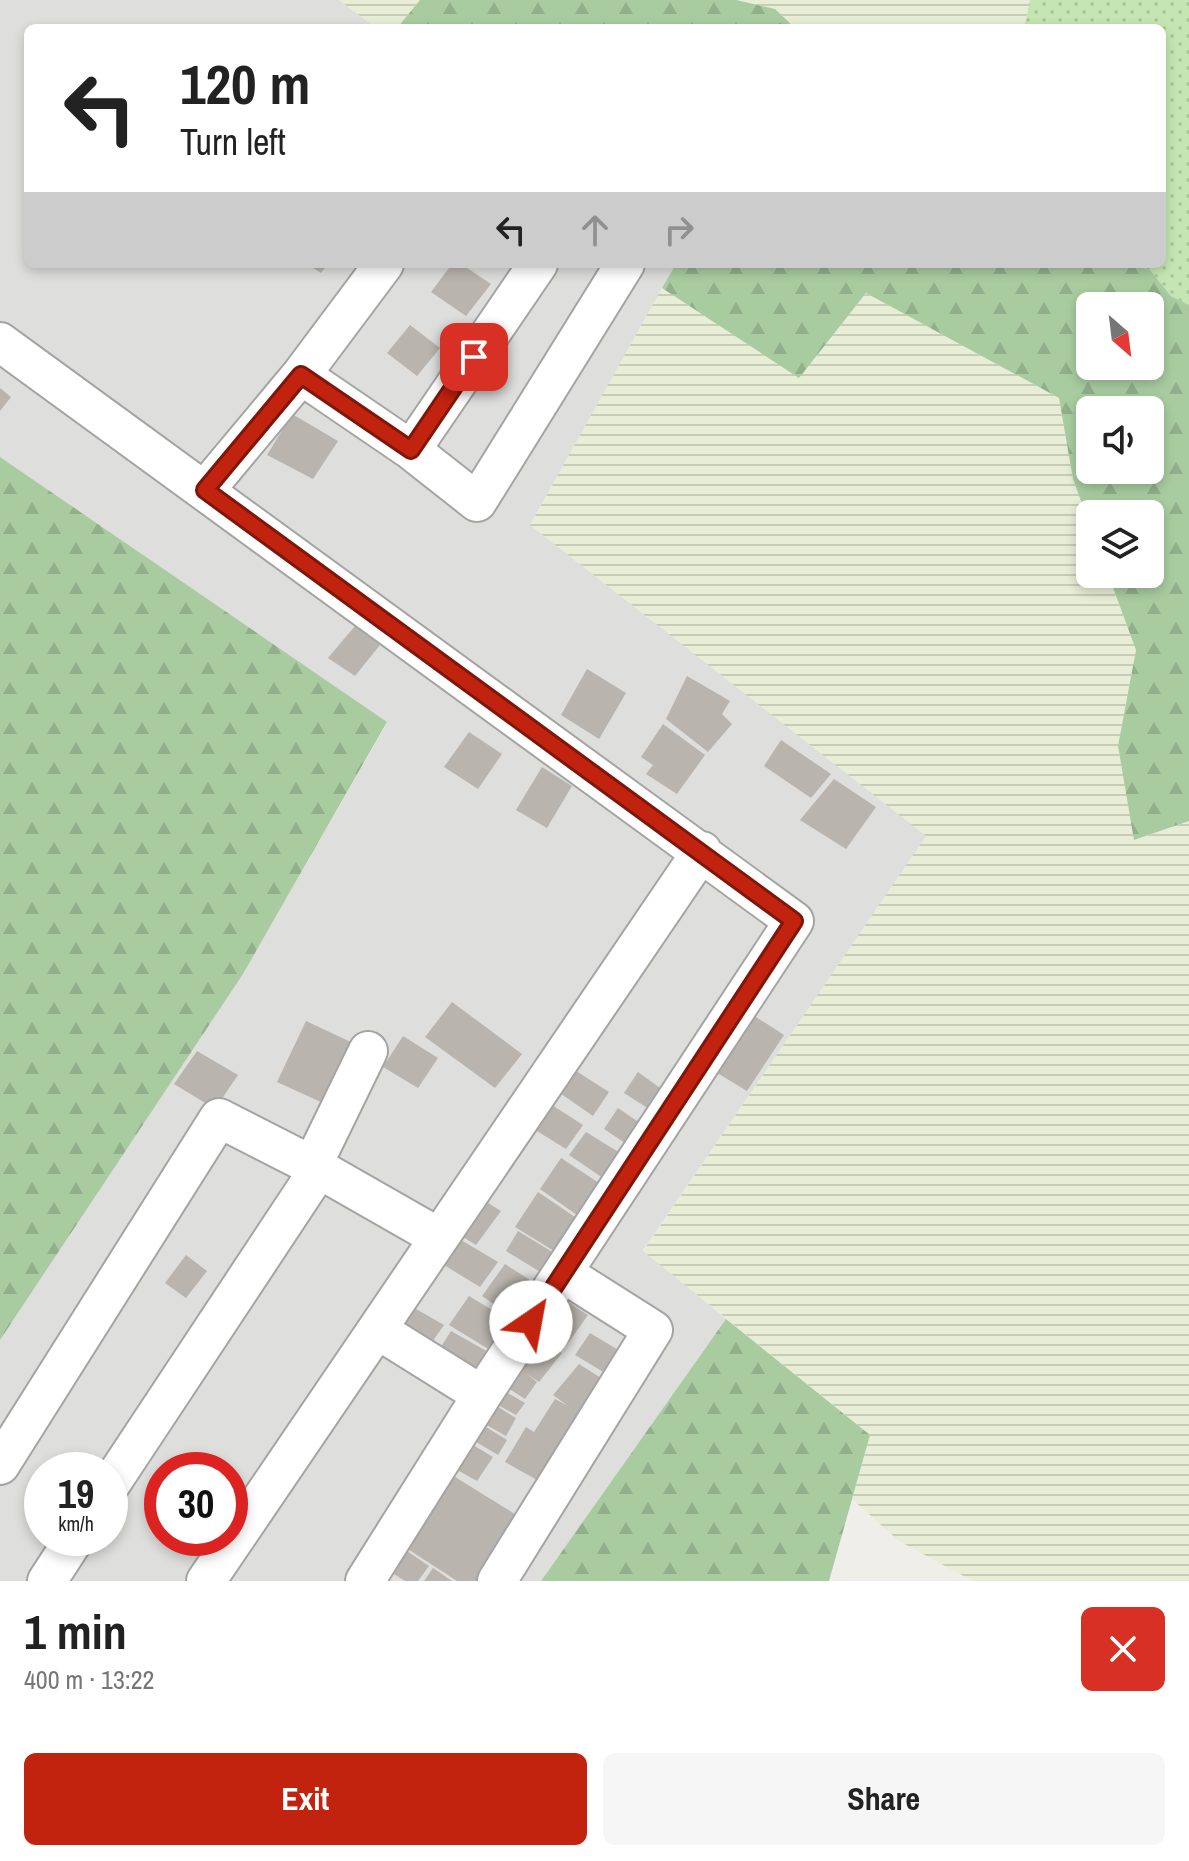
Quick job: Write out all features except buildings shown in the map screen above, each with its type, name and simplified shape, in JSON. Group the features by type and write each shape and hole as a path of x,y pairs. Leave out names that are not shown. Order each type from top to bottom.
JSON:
{"street":[{"path":"205,490 301,375 381,268"},
{"path":"411,450 535,268"},
{"path":"301,375 411,450 477,502 623,268"},
{"path":"0,342 794,921 482,1395 365,1581"},
{"path":"206,1581 702,851"},
{"path":"128,1457 315,1168 368,1051"},
{"path":"0,1465 219,1118 438,1237"},
{"path":"497,1581 653,1330 563,1273"},
{"path":"378,1330 482,1395"},
{"path":"47,1581 63,1556"}],"shaded area":[{"path":"0,0 339,0 371,24 24,24 24,268 674,268 530,525 927,836 643,1250 726,1319 541,1581 0,1581 0,1340 243,974 387,723 0,457"}],"green space":[{"path":"339,0 420,0 400,24 371,24"},
{"path":"420,0 736,0 775,9 791,24 400,24"},
{"path":"736,0 1030,0 1025,24 791,24 775,9"},
{"path":"1030,0 1189,0 1189,305 1171,296 1150,270 1143,268 1166,268 1166,24 1025,24"},
{"path":"674,268 1143,268 1150,270 1171,296 1189,305 1189,821 1134,840 1118,746 1136,650 1113,588 1164,588 1164,500 1081,500 1073,479 1059,398 866,293 799,378 662,288"},
{"path":"662,288 799,377 866,293 1059,398 1073,479 1081,500 1076,500 1076,588 1113,588 1136,650 1118,746 1135,840 1189,821 1189,1581 973,1581 899,1541 852,1499 870,1435 643,1251 926,836 530,525"},
{"path":"0,457 387,722 243,974 0,1340"},
{"path":"726,1319 870,1435 829,1581 541,1581"}],"route":[{"path":"474,357 411,450 301,375 205,490 794,921 531,1322"}]}
